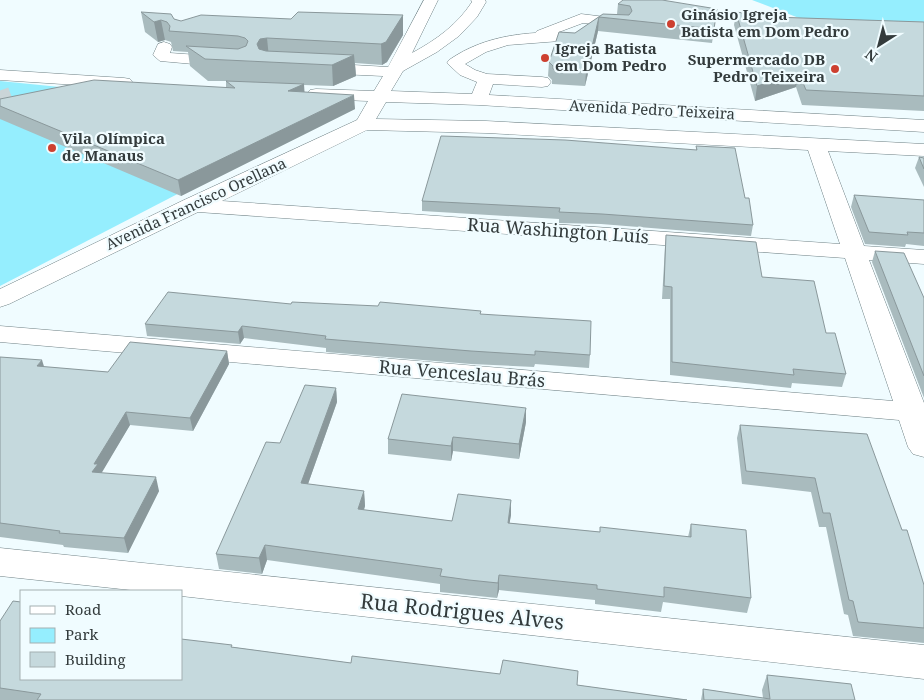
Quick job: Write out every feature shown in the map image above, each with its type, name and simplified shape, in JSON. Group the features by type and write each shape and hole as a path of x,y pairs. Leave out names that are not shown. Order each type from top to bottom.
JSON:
{"street":[{"path":"364,124 381,97 431,0"},
{"path":"298,67 395,70 432,49 462,26 472,14 479,2 478,0"},
{"path":"534,37 581,18 622,22"},
{"path":"542,82 487,79 474,76 459,68 455,63 466,54 493,44 534,37 568,37"},
{"path":"164,48 161,55 175,60 241,63"},
{"path":"0,74 60,89"},
{"path":"479,100 487,79"},
{"path":"10,88 60,89 140,84"},
{"name":"Avenida Pedro Teixeira","path":"296,93 479,100 924,126"},
{"name":"Avenida Pedro Teixeira","path":"381,97 420,113 486,127"},
{"path":"716,103 924,117"},
{"name":"Avenida Pedro Teixeira","path":"364,124 486,127 924,150"},
{"name":"Avenida Francisco Orellana","path":"0,299 192,205 364,124"},
{"path":"816,144 854,253 918,413 924,446"},
{"name":"Rua Washington Luís","path":"192,205 924,257"},
{"name":"Rua Venceslau Brás","path":"0,334 918,413"},
{"name":"Rua Rodrigues Alves","path":"0,562 924,662"}],"green space":[{"path":"752,0 924,0 924,32 825,28"},
{"name":"Vila Olímpica de Manaus","path":"0,81 110,92 193,186 0,286"}],"building":[{"path":"623,0 662,0 717,9 714,29 599,17 586,72 553,69 549,62 559,32 575,33 603,14 629,15 632,11 630,6 618,4"},
{"path":"141,12 171,14 174,19 181,21 201,15 291,19 298,12 403,15 386,42 381,44 267,38 260,39 257,44 259,49 266,51 354,55 332,65 205,59 186,46 238,49 246,46 248,41 238,36 169,31 170,26 167,22 161,20 154,22"},
{"name":"Supermercado DB Pedro Teixeira","path":"736,12 772,17 924,22 924,96 806,90 799,73 757,86"},
{"path":"94,80 235,88 226,81 304,84 288,91 354,95 178,180 0,106 0,99"},
{"path":"441,136 565,140 697,150 696,146 735,148 745,198 749,198 753,225 559,212 560,208 422,201"},
{"path":"919,157 924,158 924,169"},
{"path":"854,195 924,200 924,233 907,232 908,235 869,232"},
{"path":"666,235 756,242 762,277 814,281 826,333 835,333 846,374 793,369 794,375 672,362 672,287 664,286"},
{"path":"875,251 904,253 924,298 924,376"},
{"path":"168,292 291,304 292,302 378,306 380,302 481,311 480,314 591,321 590,355 535,351 535,355 325,339 326,336 242,326 238,332 145,324"},
{"path":"130,342 227,351 190,418 126,412 94,464 98,464 92,472 156,477 124,538 59,533 60,531 0,523 0,357 42,360 37,366 108,372"},
{"path":"305,385 336,388 301,483 364,491 358,509 452,521 458,494 511,500 508,523 600,532 600,527 691,537 691,524 746,530 751,598 664,587 664,597 597,589 597,585 499,575 498,583 469,580 440,576 442,569 265,545 259,558 216,554 266,442 280,443"},
{"path":"402,394 526,408 519,444 453,437 451,446 388,439"},
{"path":"740,425 867,434 902,530 907,530 924,585 924,628 858,622 853,601 849,600 830,513 823,513 815,478 746,471"},
{"path":"13,601 20,602 20,680 182,680 182,639 351,663 352,656 500,674 503,660 578,671 577,685 687,700 37,700 41,694 0,688 0,621"},
{"path":"767,675 851,684 855,700 704,700 703,689 770,699"}],"tunnel":[{"path":"0,99 11,95"}],"place":[{"name":"Ginásio Igreja Batista em Dom Pedro","path":"671,24"},
{"name":"Igreja Batista em Dom Pedro","path":"545,58"},
{"name":"Supermercado DB Pedro Teixeira","path":"835,69"},
{"name":"Vila Olímpica de Manaus","path":"52,148"}]}
